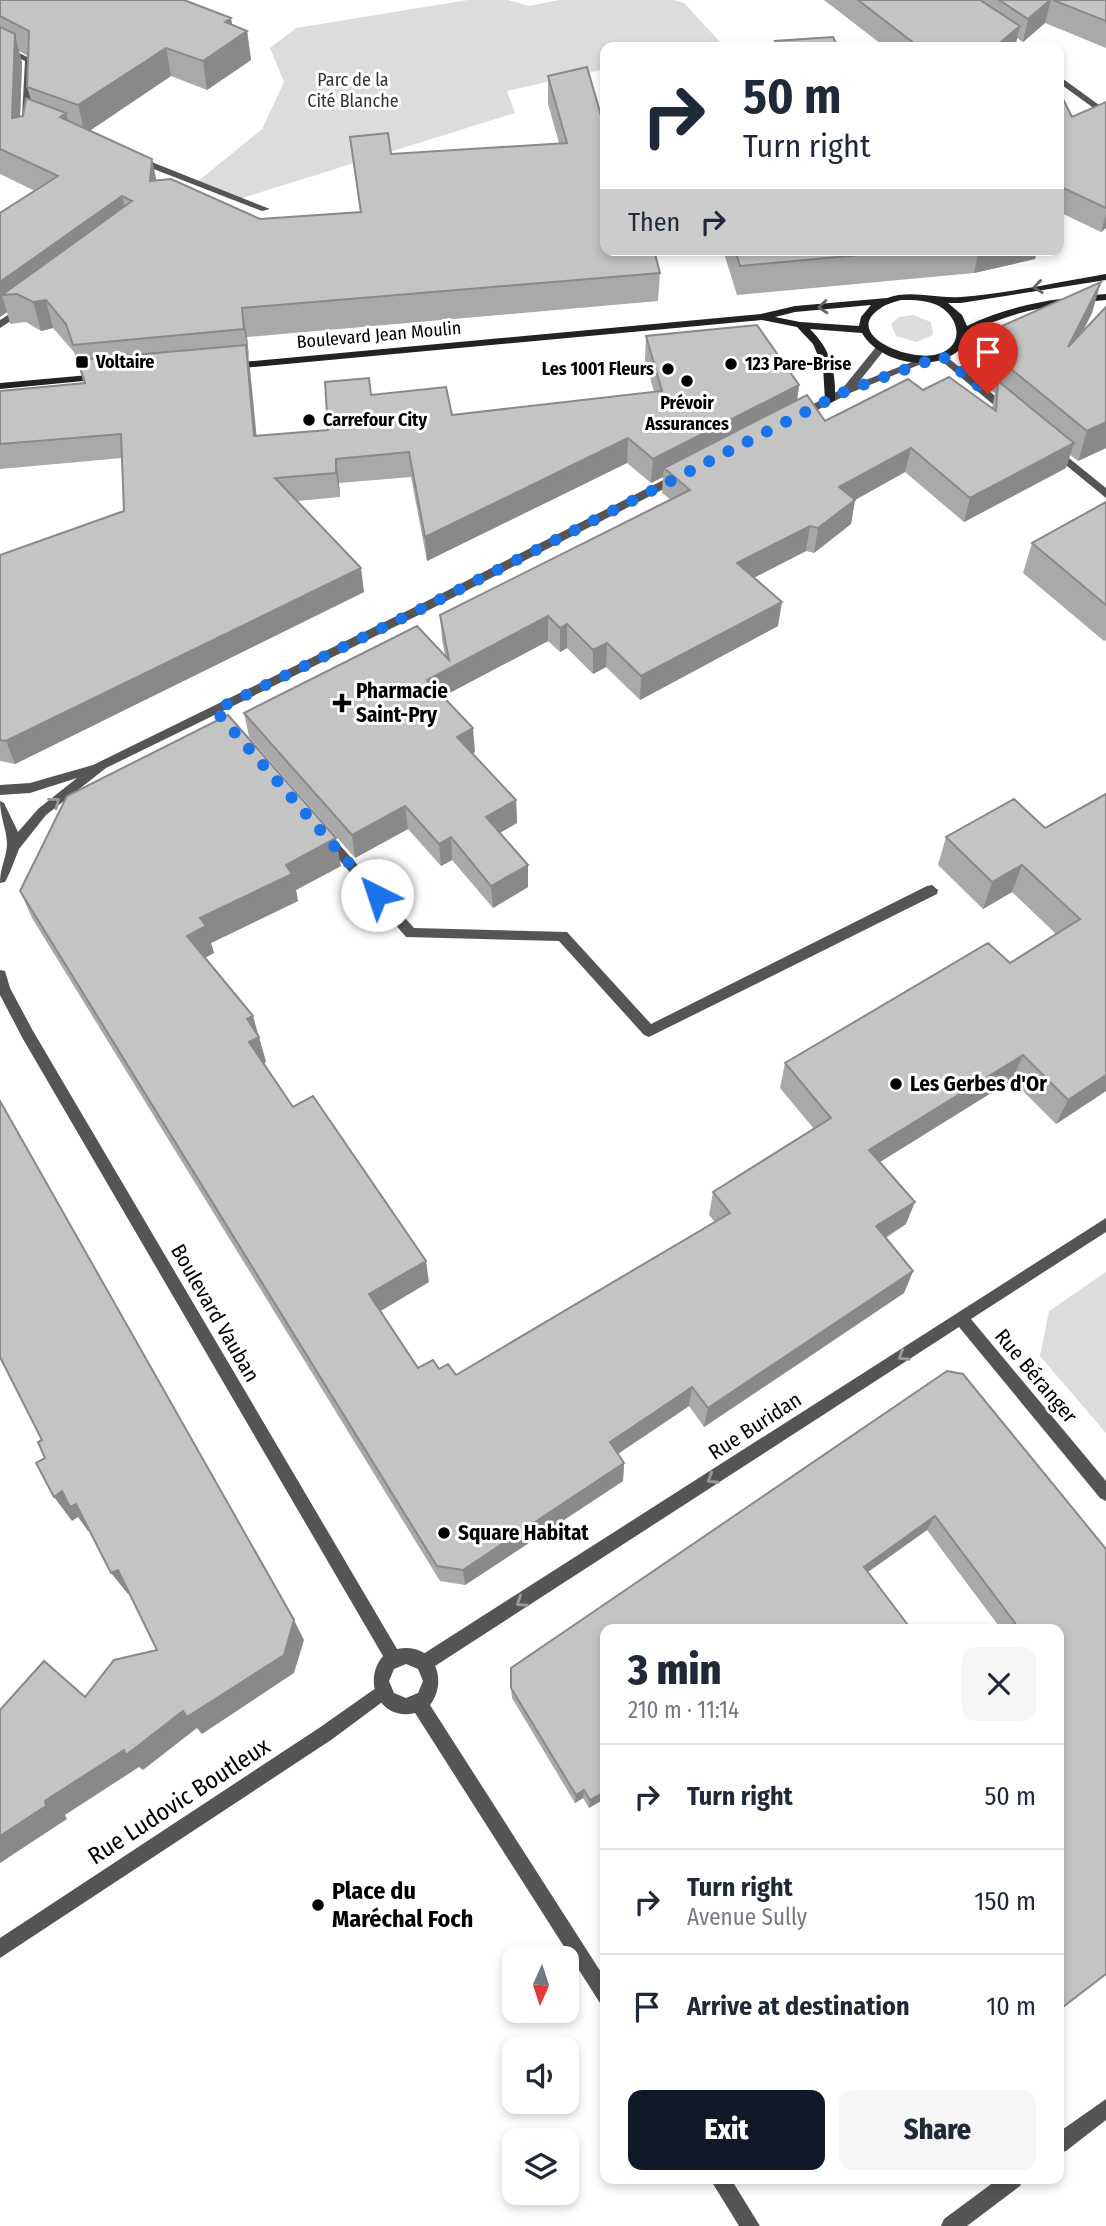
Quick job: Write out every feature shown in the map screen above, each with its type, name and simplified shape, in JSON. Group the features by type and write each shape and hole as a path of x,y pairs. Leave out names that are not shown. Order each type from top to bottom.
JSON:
{"main road":[{"path":"932,300 954,312 961,319 965,331 960,344 942,356 926,360 902,358 880,349 864,330 863,323 869,310 885,301 900,297 961,300 1106,277"},
{"path":"965,331 985,320 1026,308 1106,297"},
{"name":"Boulevard Jean Moulin","path":"224,367 761,317 794,309 885,301"},
{"name":"Boulevard Jean Moulin","path":"761,317 800,325 864,330"},
{"path":"800,325 814,338 830,366 830,400"},
{"path":"0,386 106,377"}],"street":[{"path":"0,46 29,60 25,130"},
{"path":"1064,83 1106,114"},
{"path":"27,118 40,123"},
{"path":"126,155 265,209"},
{"path":"187,190 197,182"},
{"path":"0,325 33,301"},
{"path":"846,391 880,349"},
{"path":"942,356 1021,422"},
{"path":"790,420 846,391 926,360"},
{"path":"1042,440 1106,494"},
{"path":"0,790 30,788 102,765 218,714 690,470"},
{"path":"0,878 8,866 15,846 42,812 102,765"},
{"path":"0,806 12,824 15,846"},
{"path":"314,823 411,933 562,936 649,1031 932,890"},
{"name":"Boulevard Vauban","path":"1,983 394,1659"},
{"name":"Rue Buridan","path":"426,1662 1106,1224"},
{"name":"Rue Béranger","path":"961,1319 1106,1493"},
{"path":"411,1655 426,1662 432,1676 429,1691 419,1703 405,1707 392,1703 383,1691 382,1673 394,1659 411,1655"},
{"name":"Rue Ludovic Boutleux","path":"0,1949 325,1734 383,1691"},
{"path":"419,1703 600,1988"},
{"path":"1064,2140 1106,2108"},
{"path":"723,2184 750,2226"},
{"path":"951,2226 1006,2184"}],"green space":[{"name":"Parc de la Cité Blanche","path":"468,0 508,0 529,6 559,0 673,0 684,3 720,42 600,42 600,70 507,91 515,113 239,199 197,182 262,129 284,82 270,48 296,28"},
{"path":"913,315 931,322 933,335 916,342 896,336 891,324 899,317"},
{"path":"1106,1272 1106,1433 1040,1356 1049,1311"}],"building":[{"path":"0,0 184,0 231,18 225,22 247,31 203,61 166,48 78,105 27,87 29,31 0,16"},
{"path":"858,0 980,0 1020,26 1001,42 913,42"},
{"path":"999,0 1050,0 1028,19"},
{"path":"1053,0 1106,0 1106,21"},
{"path":"0,27 15,34 12,118 23,116 26,98 66,113 60,117 152,159 150,181 171,179 260,219 361,212 350,137 388,133 391,154 567,143 548,76 587,67 600,112 600,256 656,256 660,273 242,308 244,329 73,345 66,324 46,300 33,302 17,294 2,295 132,201 122,196 0,282 0,213 58,176 0,149"},
{"path":"833,37 836,42 776,42"},
{"path":"1064,101 1072,117 1106,102 1106,208 1064,188"},
{"path":"737,256 848,256 740,266"},
{"path":"1101,282 1068,347 1106,307 1106,422 1087,431 1000,360 1002,326"},
{"path":"757,325 799,385 653,459 628,438 425,537 409,452 336,459 336,473 275,478 361,568 6,741 0,740 0,555 124,511 121,434 0,444 0,391 85,383 78,360 246,345 254,436 328,430 325,382 369,378 371,395 446,387 452,415 662,391 646,336"},
{"path":"949,377 996,411 998,381 1074,443 970,498 911,448 839,487 855,500 818,528 810,526 737,563 782,602 641,676 607,643 593,650 567,624 560,628 548,616 427,680 473,728 457,737 516,800 486,817 528,865 491,886 451,837 439,844 405,806 352,835 244,713 417,626 449,660 440,615 690,490 664,468 807,395 825,421 908,379 923,390"},
{"path":"1106,502 1106,605 1032,543"},
{"path":"228,715 336,838 286,865 292,874 200,918 206,926 187,936 253,1016 247,1019 259,1037 249,1042 293,1107 313,1096 426,1261 369,1294 418,1368 433,1360 439,1369 448,1364 456,1375 730,1213 713,1192 831,1118 785,1063 988,943 1010,963 1080,919 1022,865 992,882 946,837 1014,799 1045,828 1106,794 1106,1075 1068,1100 1023,1055 869,1150 915,1202 876,1226 913,1271 708,1408 692,1387 610,1442 624,1463 463,1570 437,1566 20,891 67,796"},
{"path":"0,1101 294,1620 284,1655 187,1717 183,1711 126,1755 124,1750 45,1801 46,1806 0,1836 0,1710 44,1661 85,1697 114,1660 157,1650 118,1570 111,1573 76,1504 70,1507 62,1491 54,1497 36,1463 45,1458 38,1442 42,1440 0,1357"},
{"path":"947,1371 963,1374 1106,1549 1106,1974 1064,2006 1064,1624 1014,1624 935,1516 864,1567 907,1624 600,1624 600,1794 590,1800 584,1790 576,1795 511,1688 511,1668"}],"place":[{"name":"Voltaire","path":"82,362"},
{"name":"123 Pare-Brise","path":"731,364"},
{"name":"Les 1001 Fleurs","path":"668,369"},
{"name":"Prévoir Assurances","path":"687,381"},
{"name":"Carrefour City","path":"309,420"},
{"name":"Pharmacie Saint-Pry","path":"342,703"},
{"name":"Les Gerbes d'Or","path":"896,1084"},
{"name":"Square Habitat","path":"444,1533"},
{"name":"Place du Maréchal Foch","path":"318,1905"}],"route":[{"path":"377,895 215,710 425,607 846,391 942,356 988,394"}]}
